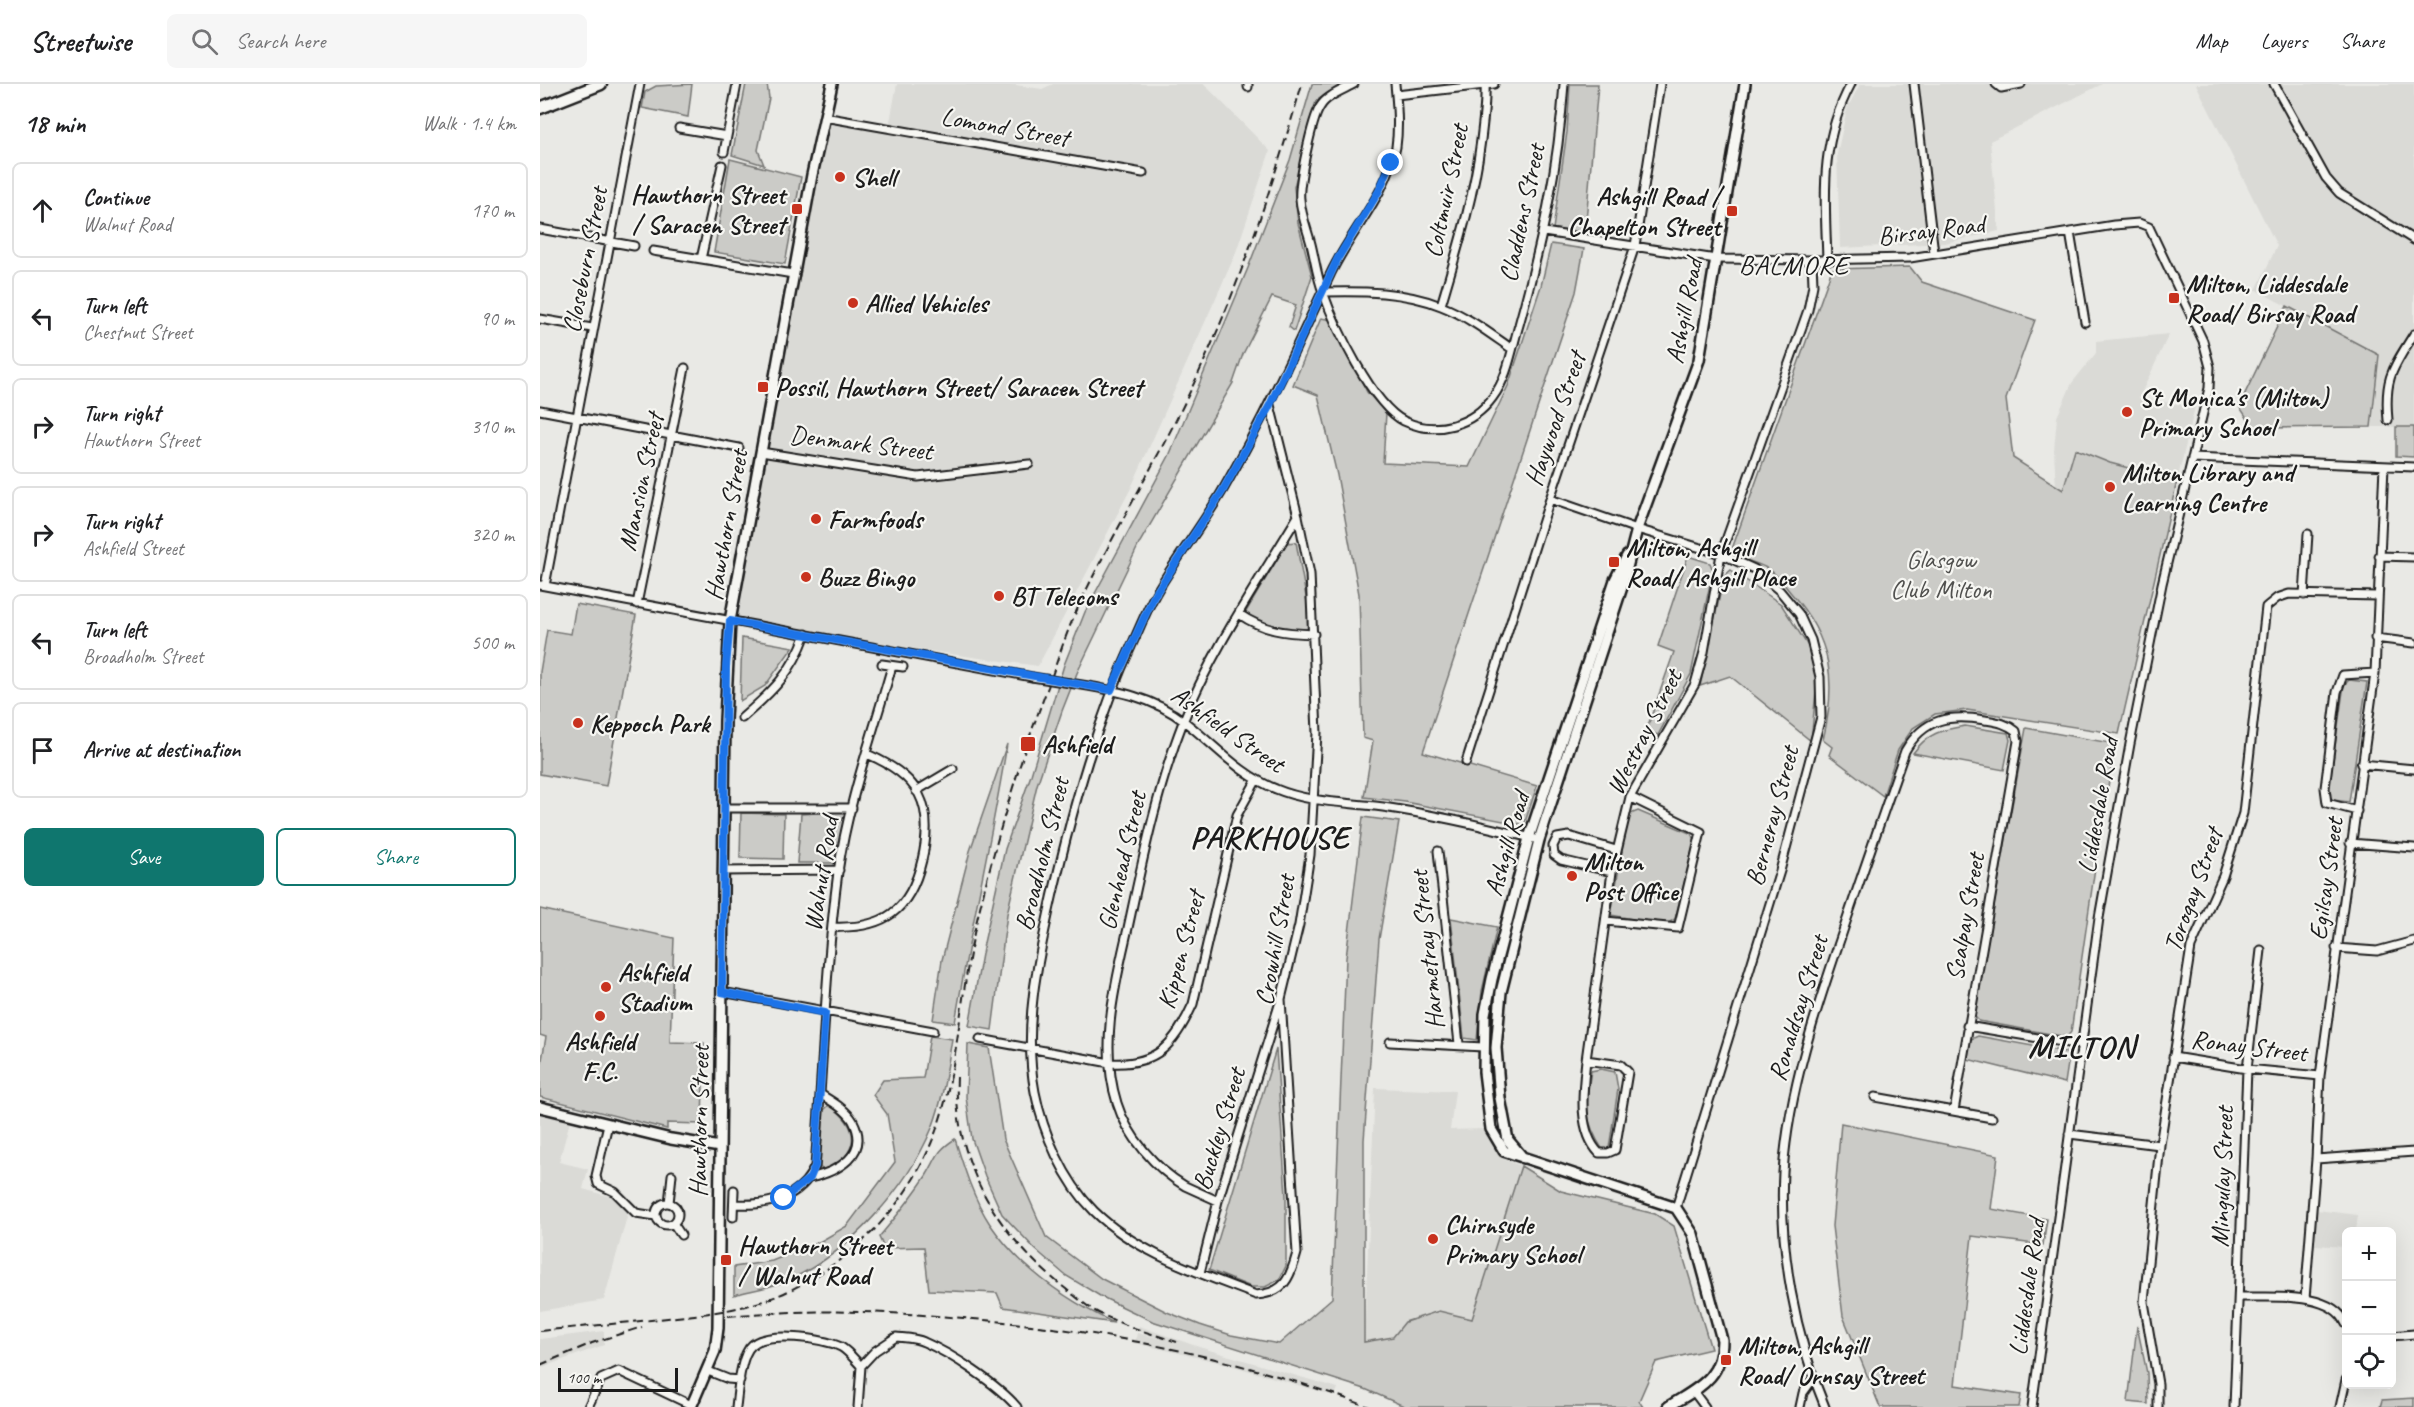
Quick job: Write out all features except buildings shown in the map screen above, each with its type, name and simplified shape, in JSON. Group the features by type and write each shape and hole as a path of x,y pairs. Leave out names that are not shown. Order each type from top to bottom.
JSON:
{"main road":[{"path":"541,106 602,84"}],"street":[{"name":"Closeburn Street","path":"542,586 578,417 592,328 640,84"},
{"path":"724,152 737,84"},
{"name":"Hawthorn Street","path":"691,1406 715,1351 718,1328 726,667 730,621 793,274 832,84"},
{"name":"Claddens Street","path":"1354,84 1328,99 1319,109 1300,184 1300,200 1323,292 1342,335 1371,388 1392,413 1415,425 1429,428 1462,423 1475,415 1493,398 1500,386 1544,232 1557,160 1564,84"},
{"name":"Broadholm Street","path":"1200,1273 1133,1243 1093,1210 1067,1174 1047,1135 1035,1092 1031,1049 1031,1013 1040,950 1066,839 1090,751 1111,690 1154,596 1222,492 1270,405 1338,258 1389,171 1397,135 1395,84"},
{"path":"1396,95 1494,84"},
{"name":"Haywood Street","path":"1466,762 1550,499 1635,246 1660,84"},
{"name":"Ashgill Road","path":"1676,1208 1504,1151 1491,1130 1483,1047 1485,1014 1529,838 1615,580 1636,534 1699,360 1745,84"},
{"path":"1827,260 1825,175 1829,139 1851,84"},
{"path":"1914,84 1934,254"},
{"path":"1996,84 2001,88 2021,84"},
{"path":"2274,84 2326,178 2339,193 2414,240"},
{"name":"Coltmuir Street","path":"1441,305 1468,209 1480,147 1486,97 1485,85"},
{"name":"Lomond Street","path":"824,117 1143,173"},
{"path":"679,128 727,136"},
{"path":"701,259 722,165"},
{"name":"Birsay Road","path":"1544,232 1716,259 1827,260 1910,258 2114,225 2139,223 2149,227"},
{"name":"Liddesdale Road","path":"2032,1407 2099,918 2162,584 2209,388 2210,367 2203,341 2149,227"},
{"path":"540,229 634,246"},
{"path":"2070,232 2085,322"},
{"path":"653,250 793,274"},
{"name":"Westray Street","path":"1586,1060 1621,1065 1628,1072 1615,1150 1608,1153 1599,1153 1586,1130 1583,1095 1586,1060 1616,850 1630,797 1695,684 1704,652 1721,554 1808,310 1813,285 1812,260"},
{"path":"1323,292 1353,291 1392,294 1441,305 1472,321 1512,349"},
{"path":"540,319 592,328"},
{"path":"2388,420 2386,395 2389,379 2414,335"},
{"name":"Mansion Street","path":"637,604 685,368"},
{"name":"Crowhill Street","path":"1200,1273 1256,1295 1270,1294 1283,1286 1292,1270 1297,1253 1281,999 1305,893 1310,855 1317,733 1314,634 1310,574 1270,405"},
{"path":"540,410 739,448"},
{"name":"Denmark Street","path":"761,452 918,477 1029,464"},
{"path":"2192,458 2414,467"},
{"name":"Egilsay Street","path":"2305,1299 2320,1076 2374,673 2384,466"},
{"name":"Berneray Street","path":"1550,499 1636,534 1721,554 1754,569 1780,591 1798,614 1811,640 1821,677 1821,717 1780,871 1676,1208"},
{"name":"Glenhead Street","path":"1218,1201 1184,1185 1154,1162 1132,1134 1117,1104 1110,1063 1114,989 1151,824 1166,768 1184,721 1204,675 1298,516"},
{"name":"Ashgill Road","path":"1523,1158 1508,1140 1500,1098 1496,1048 1501,992 1539,840 1622,587 1636,534"},
{"path":"2304,595 2308,534"},
{"path":"2379,556 2414,557"},
{"name":"Ashfield Street","path":"542,586 1111,690 1146,699 1184,721 1257,781 1278,790 1312,799 1404,810 1466,821 1539,840"},
{"name":"Torogay Street","path":"2158,1407 2158,1384 2144,1302 2160,1145 2191,947 2223,876 2242,813 2266,608 2277,598 2289,594 2377,596"},
{"path":"1239,614 1255,625 1285,633 1314,634"},
{"path":"742,718 784,677 797,659 806,634"},
{"path":"2375,638 2414,642"},
{"path":"882,664 903,668"},
{"name":"Walnut Road","path":"810,1178 815,1166 825,1013 839,870 852,808 892,666"},
{"path":"2357,811 2327,803 2325,788 2337,692 2343,675 2374,673"},
{"name":"Ronaldsay Street","path":"1825,1407 1813,1378 1798,1324 1788,1268 1783,1209 1783,1173 1795,1086 1814,1014 1901,761 1910,742 1927,726 1939,720 1965,717 2007,724 2016,730"},
{"name":"Scalpay Street","path":"1954,1111 2018,741 2016,730"},
{"path":"832,927 856,928 883,919 895,911 911,892 917,880 927,839 926,813 916,790 898,770 867,754"},
{"path":"2361,764 2414,769"},
{"path":"916,790 953,769"},
{"name":"Kippen Street","path":"981,1039 1110,1063 1130,1064 1159,1053 1181,1031 1193,1004 1237,815 1257,781"},
{"path":"1606,921 1678,928 1701,832 1630,797"},
{"path":"724,808 852,808"},
{"path":"1612,873 1561,860 1554,855 1553,846 1557,838 1569,836 1616,850"},
{"path":"2350,843 2414,848"},
{"name":"Harmetray Street","path":"1438,851 1459,1044"},
{"path":"723,871 839,870"},
{"path":"2336,948 2377,951 2414,941"},
{"name":"Mingulay Street","path":"2234,1407 2247,1069 2261,950"},
{"path":"722,992 825,1013 933,1031"},
{"name":"Buckley Street","path":"1200,1273 1218,1201 1281,999"},
{"path":"1967,1026 2080,1045"},
{"path":"1390,1042 1483,1047"},
{"name":"Ronay Street","path":"2173,1057 2247,1069 2320,1076"},
{"path":"734,1204 771,1203 784,1198 810,1178 834,1172 844,1165 856,1145 857,1135 853,1121 820,1094"},
{"path":"1875,1097 1992,1118"},
{"path":"540,1107 671,1139 720,1147"},
{"path":"608,1124 596,1176 598,1184 615,1192 636,1213 656,1216 663,1224 673,1222 677,1217 677,1210 669,1203"},
{"path":"2069,1134 2160,1145"},
{"path":"2316,1158 2414,1152"},
{"path":"669,1203 672,1175"},
{"path":"733,1217 734,1190"},
{"path":"656,1216 659,1206 669,1203"},
{"path":"1668,1407 1693,1391 1715,1372 1722,1357 1722,1340 1693,1234 1676,1208"},
{"path":"673,1222 681,1235"},
{"path":"2239,1297 2305,1299 2330,1306 2342,1317"},
{"path":"2396,1336 2414,1334"},
{"path":"736,1407 744,1358 750,1346 766,1337 822,1340 843,1348 861,1366"},
{"path":"858,1407 861,1366 875,1351 896,1337 922,1341 958,1361 1010,1398 1017,1407"},
{"path":"588,1407 601,1379 619,1371 691,1406"},
{"path":"708,1371 728,1379 740,1380"},
{"path":"1800,1407 1803,1393 1813,1378"},
{"path":"2340,1407 2344,1389"},
{"path":"1693,1391 1705,1407"}],"shaded area":[{"path":"897,84 1009,84 1042,89 1053,84 1204,84 1270,151 1235,255 1131,488 1038,666 806,634 730,621 824,117 889,127"},
{"path":"1860,84 2102,84 1990,141 1999,231 1945,243 1840,248 1837,154 1847,109"},
{"path":"2196,84 2414,84 2414,427 2371,427 2379,355 2256,290 2277,246"},
{"name":"St Monica's (Milton) Primary School","path":"2169,334 2139,398 2195,407 2177,481 2110,463 2075,449 2063,490 2056,488 2054,450 2057,417 2072,383 2096,353 2096,341"},
{"name":"Chirnsyde Primary School","path":"1375,1088 1455,1091 1450,1130 1484,1129 1496,1151 1504,1159 1521,1166 1472,1319 1439,1312 1405,1322 1393,1337 1364,1343"},
{"path":"540,1112 570,1121 559,1162 588,1169 583,1189 615,1198 628,1213 604,1300 540,1311"},
{"path":"2317,1210 2358,1215 2356,1227 2342,1227 2342,1247 2315,1245"},
{"path":"1139,1326 1199,1347 1338,1388 1335,1396 1226,1364 1135,1343 1137,1333 1163,1339 1137,1331"},
{"path":"604,1331 604,1345 540,1368 540,1339"}],"green space":[{"path":"692,84 688,117 642,108 645,92 656,86"},
{"path":"746,84 767,84 769,98 758,150 764,165 732,155"},
{"path":"1312,84 1342,84 1316,101 1294,187 1298,223 1312,276 1294,331 1289,327 1296,305 1272,297 1243,354 1233,383 1140,542 1077,673 1037,785 1007,914 992,1030 969,1026 984,943 1005,849 1031,775 1064,665 1085,612 1169,456 1248,268 1290,160"},
{"path":"1570,84 1598,84 1585,232 1553,229 1567,132"},
{"path":"730,159 801,177 785,264 714,252"},
{"path":"1551,244 1584,249 1576,292 1423,752 1537,786 1524,825 1405,802 1364,797 1373,741 1363,738 1359,594 1337,475 1318,395 1293,385 1321,318 1332,320 1367,392 1386,413 1383,463 1469,467 1508,386 1541,286"},
{"name":"Glasgow Club Milton","path":"1910,267 1922,282 2035,320 2006,399 2013,458 2063,490 2075,449 2110,463 2177,481 2119,734 1967,710 1935,714 1913,728 1898,750 1883,796 1829,755 1832,747 1823,740 1830,699 1828,662 1823,644 1805,610 1774,574 1763,566 1744,559 1732,549 1832,269"},
{"path":"2287,306 2379,355 2371,427 2254,428 2239,406"},
{"path":"2396,427 2414,427 2414,457 2396,456"},
{"path":"1296,542 1309,613 1308,631 1275,628 1244,615 1287,543"},
{"path":"1688,556 1710,563 1713,570 1691,674 1658,735 1646,731 1674,652 1658,646"},
{"path":"1731,570 1781,604 1808,646 1817,681 1811,741 1730,676 1700,686 1724,576"},
{"name":"Keppoch Park","path":"576,604 636,615 606,786 540,774 540,672 547,630 571,634"},
{"path":"742,638 793,647 765,686 740,701"},
{"path":"2349,680 2367,682 2349,802 2333,800 2328,794 2344,685"},
{"path":"1965,726 2008,733 2010,740 2004,770 1913,753 1930,737 1949,729"},
{"path":"2026,728 2116,744 2103,813 2071,1032 2067,1037 1979,1021 1974,1016"},
{"path":"1007,744 955,1023 933,1020 942,960 970,851"},
{"path":"847,811 835,863 797,863 801,814"},
{"path":"1638,811 1692,834 1694,844 1675,919 1665,925 1611,915 1628,815"},
{"path":"741,813 784,814 783,859 740,858"},
{"path":"1363,817 1399,822 1379,939 1364,1140 1364,1342 1393,1337 1405,1322 1439,1311 1472,1319 1521,1166 1561,1191 1655,1214 1674,1226 1711,1349 1656,1362 1639,1401 1643,1407 1406,1407 1365,1389 1152,1321 1100,1296 1065,1275 1035,1249 1002,1214 972,1139 966,1097 968,1044 989,1048 1003,1139 1046,1237 1102,1279 1167,1312 1200,1325 1231,1335 1279,1344 1332,1298 1346,958"},
{"name":"Ashfield Stadium","path":"540,909 674,938 670,1042 704,1043 702,1124 667,1123 667,1129 540,1097 540,1071 546,1037 540,1035"},
{"path":"1451,918 1497,927 1482,991 1477,1040 1464,1038"},
{"path":"930,1036 952,1039 942,1095 932,1128 921,1151 892,1195 855,1235 813,1267 784,1282 734,1295 734,1267 772,1261 821,1241 847,1226 895,1162 887,1114 873,1095 883,1080 923,1078"},
{"path":"1978,1036 2065,1052 2069,1057 2065,1083 1967,1059 1969,1040"},
{"path":"1276,1049 1286,1196 1286,1266 1279,1280 1265,1287 1251,1287 1209,1270"},
{"path":"1601,1069 1615,1072 1618,1089 1609,1148 1603,1150 1592,1130 1587,1103 1591,1071"},
{"path":"829,1105 847,1122 852,1140 845,1157 824,1172 820,1167 824,1110"},
{"path":"1841,1123 1998,1155 1991,1209 2047,1219 2043,1245 1972,1236 1955,1385 2021,1395 2019,1407 1880,1407 1843,1316 1832,1226"},
{"path":"955,1139 979,1204 1002,1240 1015,1255 1045,1281 1079,1304 1114,1323 1003,1307 997,1293 929,1290 924,1247 884,1248 879,1237 915,1192 940,1151"},
{"path":"2137,1326 2147,1373 2148,1404 2128,1402"},
{"path":"2414,1398 2414,1407 2380,1407 2382,1400"}],"railway":[{"path":"540,1331 715,1312 746,1306 777,1296 817,1276 842,1259 875,1229 904,1194 925,1158 939,1122 949,1084 976,924 1008,804 1037,716 1076,612 1183,406 1219,328 1264,207 1302,84"},
{"path":"957,1077 958,1109 963,1139 972,1168 985,1196 1001,1222 1020,1246 1042,1268 1095,1311 1125,1325 1177,1342"},
{"path":"728,1316 784,1312 894,1313 1057,1329 1163,1347 1215,1359 1267,1373 1369,1407"},
{"path":"540,1365 592,1343 642,1327"}],"place":[{"name":"Shell","path":"840,177"},
{"name":"Hawthorn Street / Saracen Street","path":"797,209"},
{"name":"Ashgill Road / Chapelton Street","path":"1732,211"},
{"name":"Milton, Liddesdale Road/ Birsay Road","path":"2174,298"},
{"name":"Allied Vehicles","path":"853,303"},
{"name":"Possil, Hawthorn Street/ Saracen Street","path":"763,387"},
{"name":"St Monica's (Milton) Primary School","path":"2127,412"},
{"name":"Milton Library and Learning Centre","path":"2110,487"},
{"name":"Farmfoods","path":"816,519"},
{"name":"Milton, Ashgill Road/ Ashgill Place","path":"1614,562"},
{"name":"Buzz Bingo","path":"806,577"},
{"name":"BT Telecoms","path":"999,596"},
{"name":"Keppoch Park","path":"578,723"},
{"name":"Ashfield","path":"1028,744"},
{"name":"Milton Post Office","path":"1572,876"},
{"name":"Ashfield Stadium","path":"606,987"},
{"name":"Ashfield F.C.","path":"600,1016"},
{"name":"Chirnsyde Primary School","path":"1433,1239"},
{"name":"Hawthorn Street / Walnut Road","path":"726,1260"},
{"name":"Milton, Ashgill Road/ Ornsay Street","path":"1726,1360"}],"district":[{"name":"BALMORE","path":"1794,265"},
{"name":"PARKHOUSE","path":"1270,837"},
{"name":"MILTON","path":"2082,1046"}],"route":[{"path":"784,1198 810,1178 815,1166 825,1013 722,992 726,667 730,621 1111,690 1154,596 1222,492 1270,405 1338,258 1379,191 1391,163"}]}
